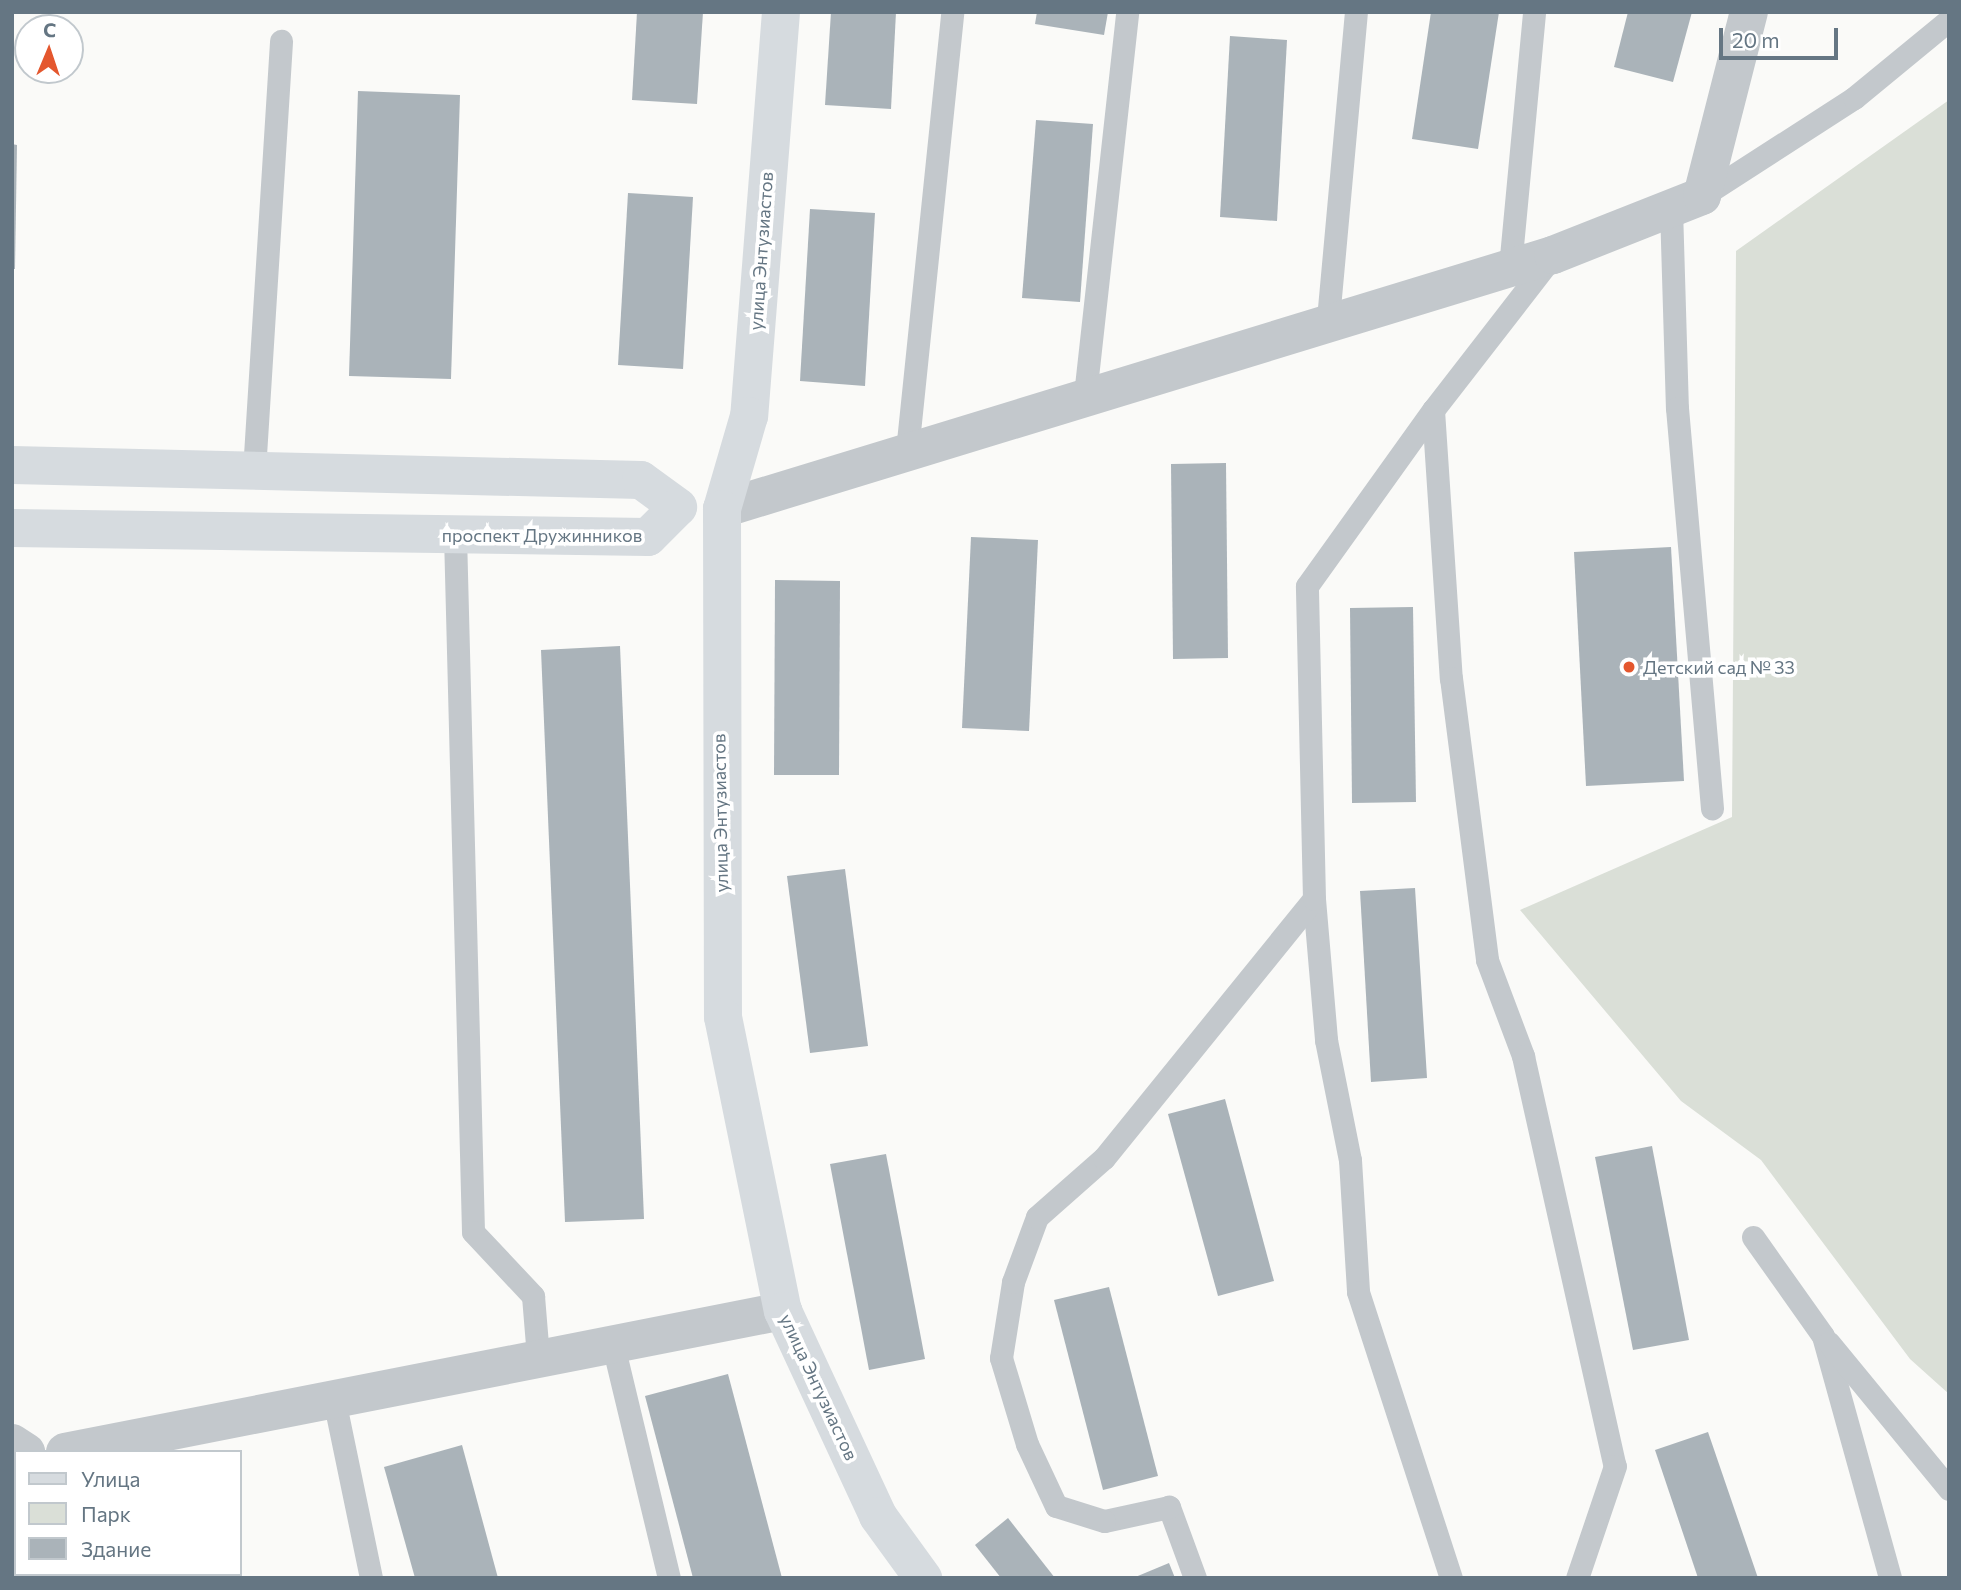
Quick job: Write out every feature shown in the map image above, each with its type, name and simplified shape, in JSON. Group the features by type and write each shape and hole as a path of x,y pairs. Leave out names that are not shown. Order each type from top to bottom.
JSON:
{"street":[{"name":"улица Энтузиастов","path":"781,12 749,416 722,509 723,1017 783,1311 878,1516 923,1578"},
{"path":"12,465 641,480 678,507 722,509 1328,319 1553,255 1687,202 1749,12"},
{"name":"проспект Дружинников","path":"12,528 648,537 678,507"},
{"path":"70,1450 91,1442 335,1404 538,1357 783,1311"}],"lane":[{"path":"907,451 952,12"},
{"path":"1085,395 1127,12"},
{"path":"1328,319 1356,12"},
{"path":"1510,267 1534,12"},
{"path":"1712,808 1677,408 1687,202 1854,98 1949,20"},
{"path":"254,471 281,41"},
{"path":"1451,1578 1358,1292 1350,1160 1326,1040 1314,898 1307,586 1433,410 1553,255"},
{"path":"1433,410 1451,678 1487,960 1523,1056 1615,1466 1577,1578"},
{"path":"455,535 474,1233 533,1296 538,1357"},
{"path":"1195,1578 1169,1507 1104,1521 1056,1506 1027,1444 1001,1357 1013,1282 1037,1217 1104,1158 1314,898"},
{"path":"1753,1237 1823,1336 1949,1489"},
{"path":"1823,1336 1890,1578"},
{"path":"613,1345 669,1578"},
{"path":"335,1404 371,1578"}],"green space":[{"path":"1949,100 1949,1394 1910,1359 1761,1160 1681,1101 1520,910 1732,817 1736,251"}],"building":[{"path":"637,12 703,12 697,104 632,100"},
{"path":"831,12 896,12 891,109 825,105"},
{"path":"1037,12 1108,12 1104,35 1035,24"},
{"path":"1431,12 1499,12 1478,149 1412,139"},
{"path":"1628,12 1692,12 1673,82 1614,67"},
{"path":"1230,36 1287,40 1277,221 1220,217"},
{"path":"358,91 460,95 451,379 349,376"},
{"path":"1036,120 1093,124 1080,302 1022,298"},
{"path":"12,144 17,145 15,269 12,269"},
{"path":"628,193 693,197 683,369 618,365"},
{"path":"810,209 875,213 865,386 800,381"},
{"path":"1226,463 1228,658 1173,659 1171,464"},
{"path":"971,537 1038,540 1029,731 962,728"},
{"name":"Детский сад № 33","path":"1671,547 1684,781 1586,786 1574,552"},
{"path":"775,580 840,581 839,775 774,775"},
{"path":"1413,607 1416,802 1352,803 1350,608"},
{"path":"620,646 644,1219 565,1222 541,650"},
{"path":"845,869 868,1046 810,1053 787,876"},
{"path":"1415,888 1427,1078 1371,1082 1360,891"},
{"path":"1225,1099 1274,1281 1218,1296 1168,1114"},
{"path":"1652,1146 1689,1340 1633,1350 1595,1157"},
{"path":"886,1154 925,1359 869,1370 830,1164"},
{"path":"1109,1287 1158,1476 1103,1490 1054,1300"},
{"path":"728,1374 782,1578 693,1578 645,1396"},
{"path":"1708,1432 1758,1578 1698,1578 1655,1450"},
{"path":"462,1445 498,1578 415,1578 384,1467"},
{"path":"1008,1518 1055,1578 1001,1578 975,1545"},
{"path":"1169,1563 1175,1578 1133,1578"},
{"path":"130,1576 215,1576 215,1578"}],"place":[{"name":"Детский сад № 33","path":"1629,667"}]}
